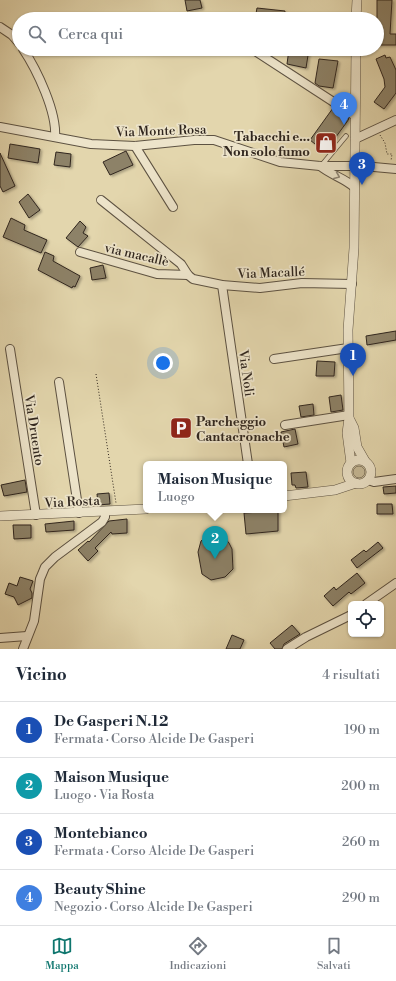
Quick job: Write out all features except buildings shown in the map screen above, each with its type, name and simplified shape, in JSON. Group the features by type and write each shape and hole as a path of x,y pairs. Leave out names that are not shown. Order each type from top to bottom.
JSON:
{"street":[{"path":"356,12 357,0"},
{"path":"0,27 12,35"},
{"path":"28,56 43,87 53,119 55,138"},
{"path":"263,56 355,116"},
{"path":"351,464 347,433 349,416 348,348 352,284 355,166 351,137 355,116 356,56"},
{"path":"351,137 396,120"},
{"name":"Via Monte Rosa","path":"0,127 91,144 135,146 194,140 214,140 280,162 320,166 394,166"},
{"path":"135,146 173,207"},
{"path":"320,166 328,172 344,179 354,187"},
{"name":"Via Macallé","path":"100,200 180,264 193,279 222,285 260,288 302,283 352,284"},
{"name":"via macallè","path":"80,252 157,274 188,275"},
{"name":"Via Noli","path":"222,285 248,461"},
{"path":"274,359 348,348"},
{"name":"Via Druento","path":"10,349 36,516"},
{"path":"59,382 78,513"},
{"path":"285,425 349,416"},
{"path":"349,416 354,428 357,447 371,470 368,480"},
{"path":"356,483 348,475 348,469 351,464 358,460 365,462"},
{"path":"321,491 334,486 348,475"},
{"path":"287,496 335,490 368,480 378,482 396,479"},
{"name":"Via Rosta","path":"0,516 36,516 143,509"},
{"path":"23,649 34,621 40,579 45,567 54,558 102,522 105,517 105,512"},
{"path":"370,601 396,583"},
{"path":"287,649 306,637 348,616"},
{"path":"0,638 27,636"},
{"path":"302,649 306,637"}],"lane":[{"path":"320,166 351,137"}],"path":[{"path":"382,137 387,154 392,154 394,166"},
{"path":"96,374 118,511"}],"shaded area":[{"path":"357,466 361,466 365,472 361,478 357,478 353,474 353,470"}],"place":[{"name":"Beauty Shine","path":"344,125"},
{"name":"Tabacchi e... Non solo fumo","path":"326,143"},
{"name":"Montebianco","path":"362,185"},
{"name":"De Gasperi N.12","path":"353,376"},
{"name":"Parcheggio Cantacronache","path":"181,428"},
{"name":"Maison Musique","path":"215,559"}]}
